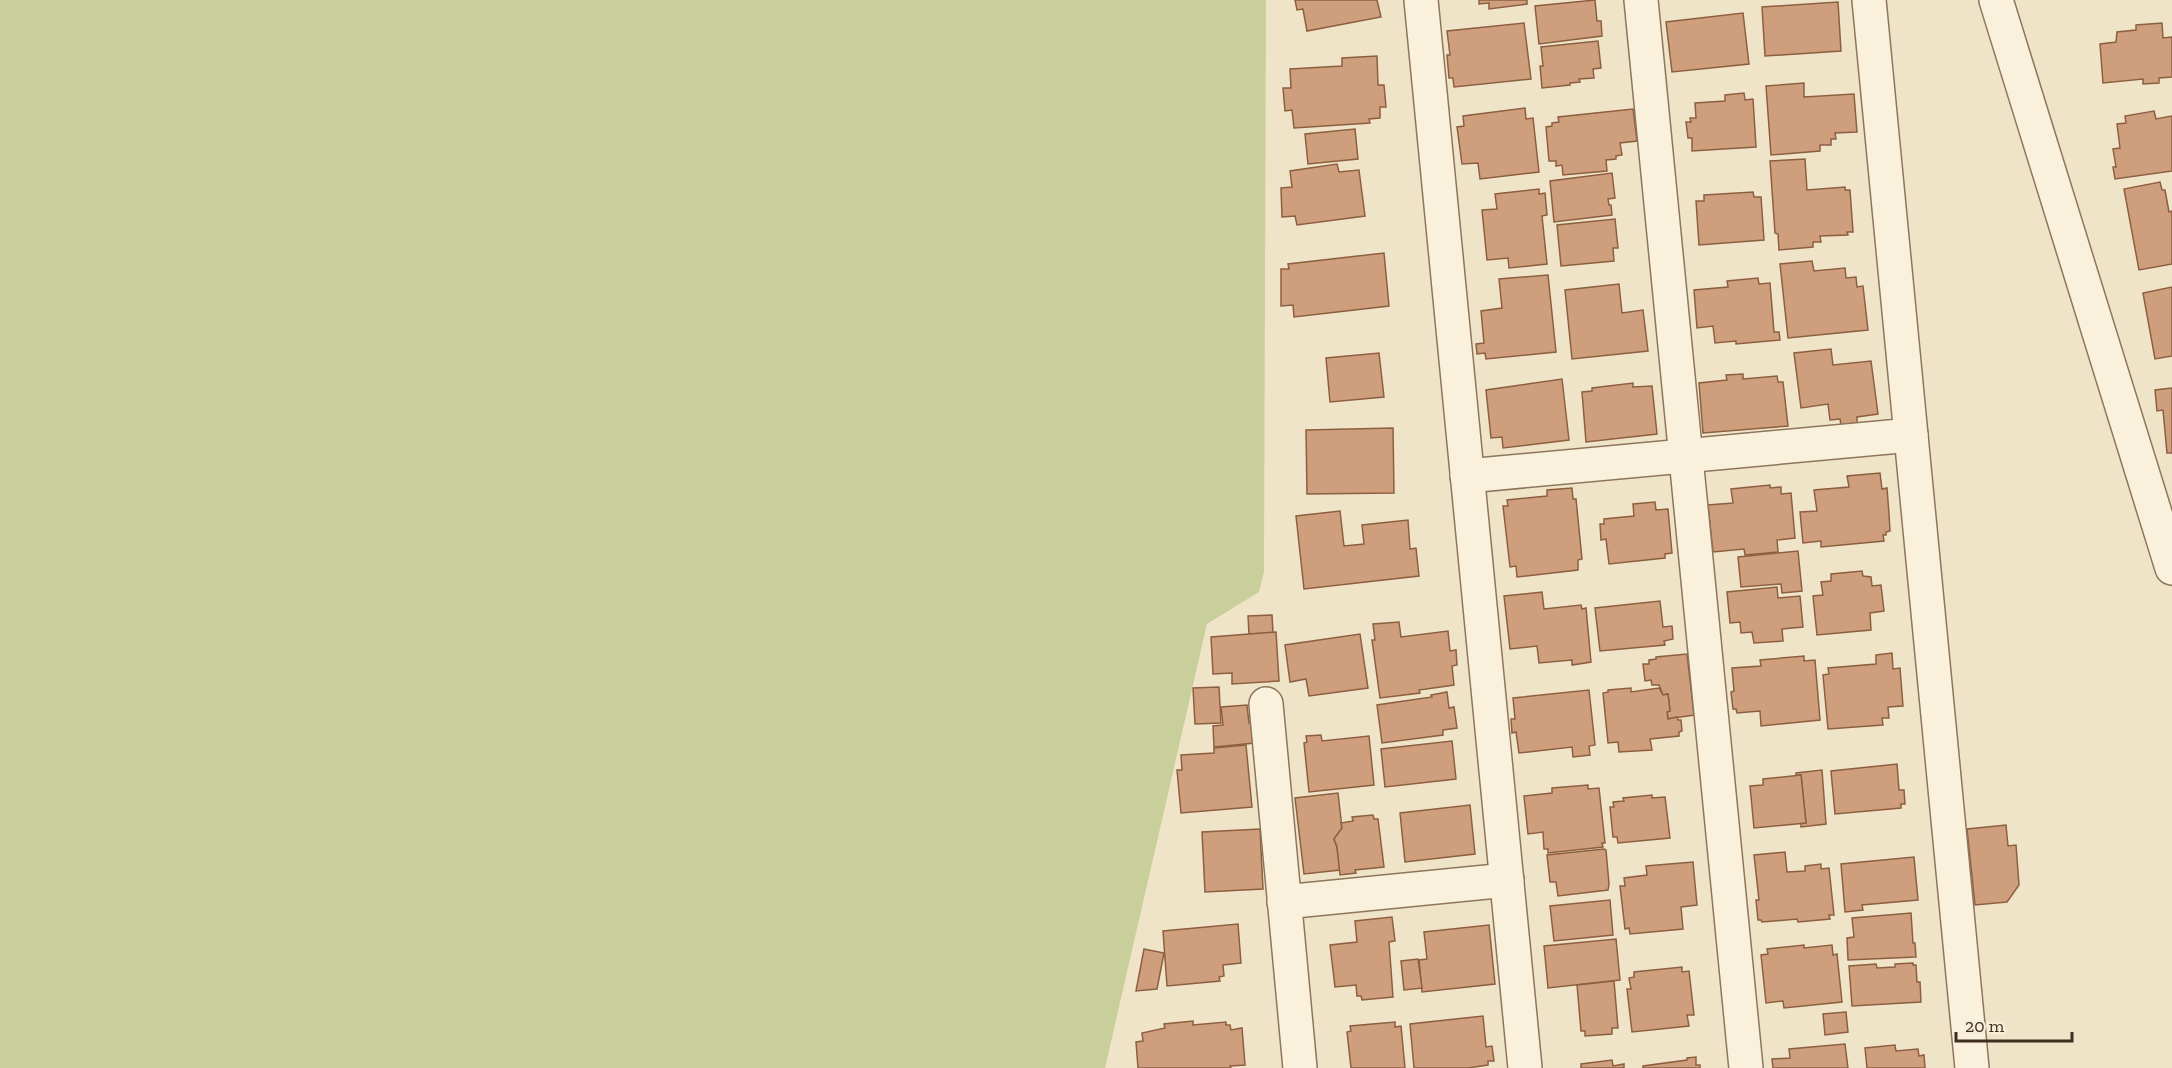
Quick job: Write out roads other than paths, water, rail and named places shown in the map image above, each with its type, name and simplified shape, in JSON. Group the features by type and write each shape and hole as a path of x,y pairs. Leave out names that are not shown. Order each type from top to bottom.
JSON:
{"street":[{"path":"1421,0 1525,1068"},
{"path":"1641,0 1746,1068"},
{"path":"1869,0 1972,1068"},
{"path":"1996,0 2172,568"},
{"path":"1467,476 1911,435"},
{"path":"1266,704 1300,1068"},
{"path":"1284,902 1507,880"}]}
